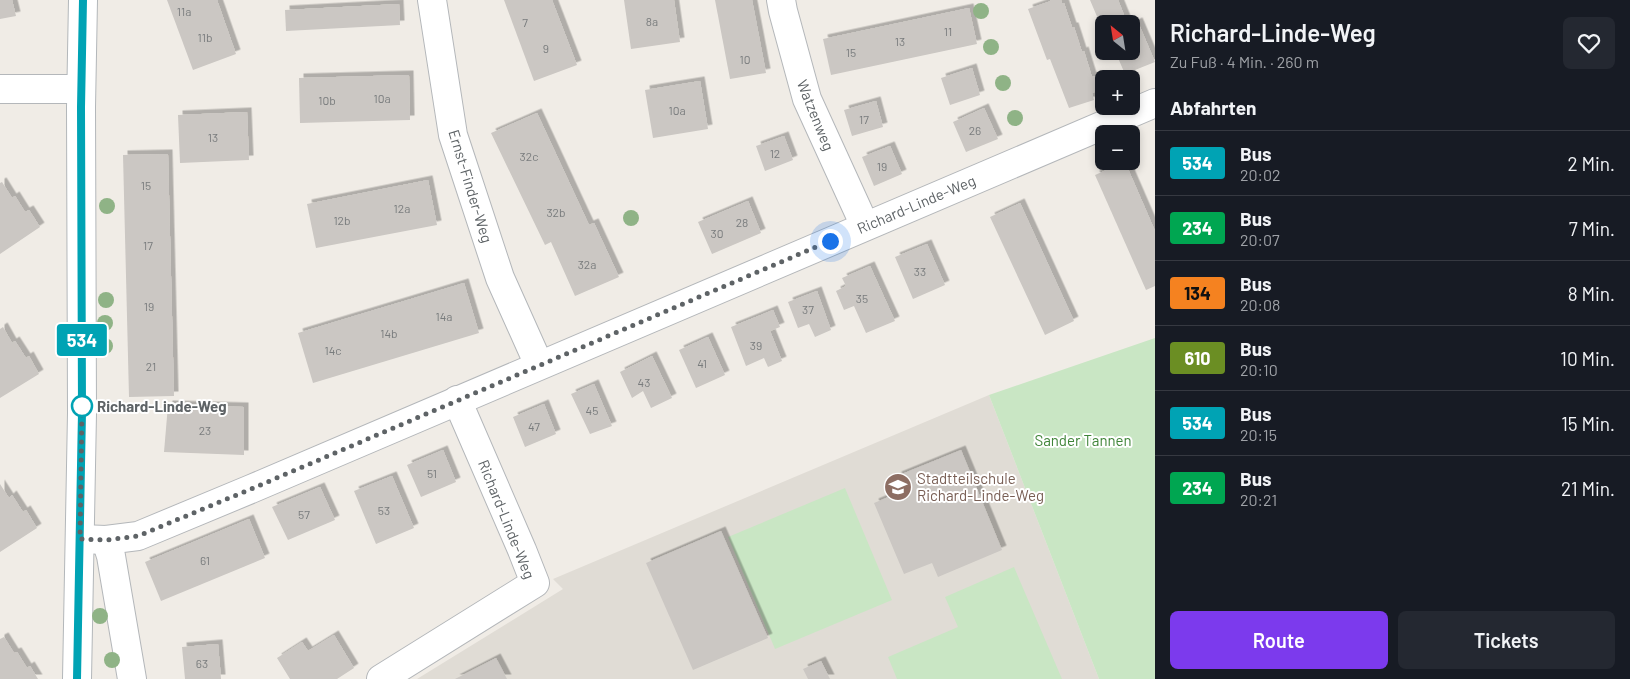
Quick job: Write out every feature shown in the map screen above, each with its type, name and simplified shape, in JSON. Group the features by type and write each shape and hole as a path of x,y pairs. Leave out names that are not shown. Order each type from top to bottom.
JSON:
{"street":[{"path":"77,679 93,540 82,412 81,88 83,0"},
{"name":"Ernst-Finder-Weg","path":"432,0 453,134 500,278 539,365"},
{"name":"Watzenweg","path":"781,0 807,99 865,226"},
{"path":"0,89 81,88"},
{"name":"Richard-Linde-Weg","path":"93,540 138,536 1155,103"},
{"name":"Richard-Linde-Weg","path":"381,679 535,584 457,400"},
{"path":"93,540 111,556 132,679"}],"shaded area":[{"name":"Stadtteilschule Richard-Linde-Weg","path":"989,395 1099,679 417,679 563,589 553,579"}],"green space":[{"name":"Sander Tannen","path":"1155,338 1155,679 1099,679 989,395"},
{"path":"845,488 892,600 775,649 728,537"},
{"path":"1014,567 1062,679 897,679 888,657 958,627 945,597"}],"building":[{"path":"0,0 12,0 16,16 0,19"},
{"path":"167,0 217,0 236,54 193,70"},
{"path":"504,0 552,0 577,65 534,81"},
{"path":"624,0 674,0 680,42 631,49"},
{"path":"715,0 752,0 766,73 730,79"},
{"path":"1061,0 1064,3 1082,52 1084,51 1092,77 1095,76 1095,92 1092,93 1094,100 1069,108 1050,59 1047,60 1028,9 1051,1"},
{"path":"1090,0 1118,0 1124,15 1096,15"},
{"path":"399,4 400,25 286,31 285,10"},
{"path":"969,8 977,44 831,75 823,39"},
{"path":"1140,27 1155,62 1135,70 1123,70 1119,60 1140,60"},
{"path":"972,68 980,95 950,105 941,78"},
{"path":"409,75 410,120 300,123 299,78"},
{"path":"700,81 708,129 653,138 645,90"},
{"path":"876,101 883,127 852,136 844,110"},
{"path":"984,108 998,139 966,152 953,122"},
{"path":"247,112 249,160 180,163 178,115"},
{"path":"537,113 589,225 594,223 619,277 575,296 551,242 545,245 491,133"},
{"path":"784,136 793,160 765,171 756,146"},
{"path":"890,146 902,174 874,186 862,157"},
{"path":"168,154 174,396 129,397 123,155"},
{"path":"1107,170 1128,170 1155,231 1155,286 1146,290 1095,175"},
{"path":"428,180 437,225 316,248 307,204"},
{"path":"2,182 12,198 15,196 25,212 29,210 40,227 0,254 0,183"},
{"path":"748,201 761,233 712,254 698,222"},
{"path":"1020,203 1074,321 1045,335 990,217"},
{"path":"927,244 945,285 913,299 895,257"},
{"path":"870,266 895,321 866,333 854,306 844,310 836,291 846,286 842,278"},
{"path":"464,283 479,333 313,383 298,333"},
{"path":"817,291 831,330 815,337 809,324 798,328 788,302"},
{"path":"773,310 780,327 770,331 782,361 768,367 764,358 746,366 731,327"},
{"path":"3,327 12,343 15,341 26,358 29,356 39,374 0,398 0,329"},
{"path":"708,337 725,375 696,388 679,350"},
{"path":"652,356 672,398 651,408 643,391 632,398 620,372"},
{"path":"594,384 612,426 590,434 571,394"},
{"path":"544,404 556,434 525,447 513,417"},
{"path":"168,405 244,407 244,455 164,452"},
{"path":"443,450 456,482 421,497 407,465"},
{"path":"961,450 1002,550 938,577 932,563 904,574 874,503 903,491 897,476"},
{"path":"392,476 414,528 376,544 354,491"},
{"path":"0,484 9,498 12,495 23,512 26,510 37,528 0,552"},
{"path":"320,487 335,520 288,540 272,507"},
{"path":"249,519 265,558 161,601 145,562"},
{"path":"721,531 768,638 693,670 646,563"},
{"path":"334,635 354,668 337,679 290,679 277,658 302,642 308,651"},
{"path":"4,637 14,653 17,652 27,668 30,666 38,679 0,679 0,639"},
{"path":"218,644 221,679 185,679 182,647"},
{"path":"496,658 507,679 455,679"},
{"path":"821,661 830,679 808,679 803,669"}],"bus line":[{"name":"534","path":"77,679 82,412 81,107 83,0"}],"place":[{"name":"Richard-Linde-Weg","path":"82,406"},
{"name":"Stadtteilschule Richard-Linde-Weg","path":"898,487"}],"route":[{"path":"82,406 80,539 106,540 138,536 830,241"}]}
